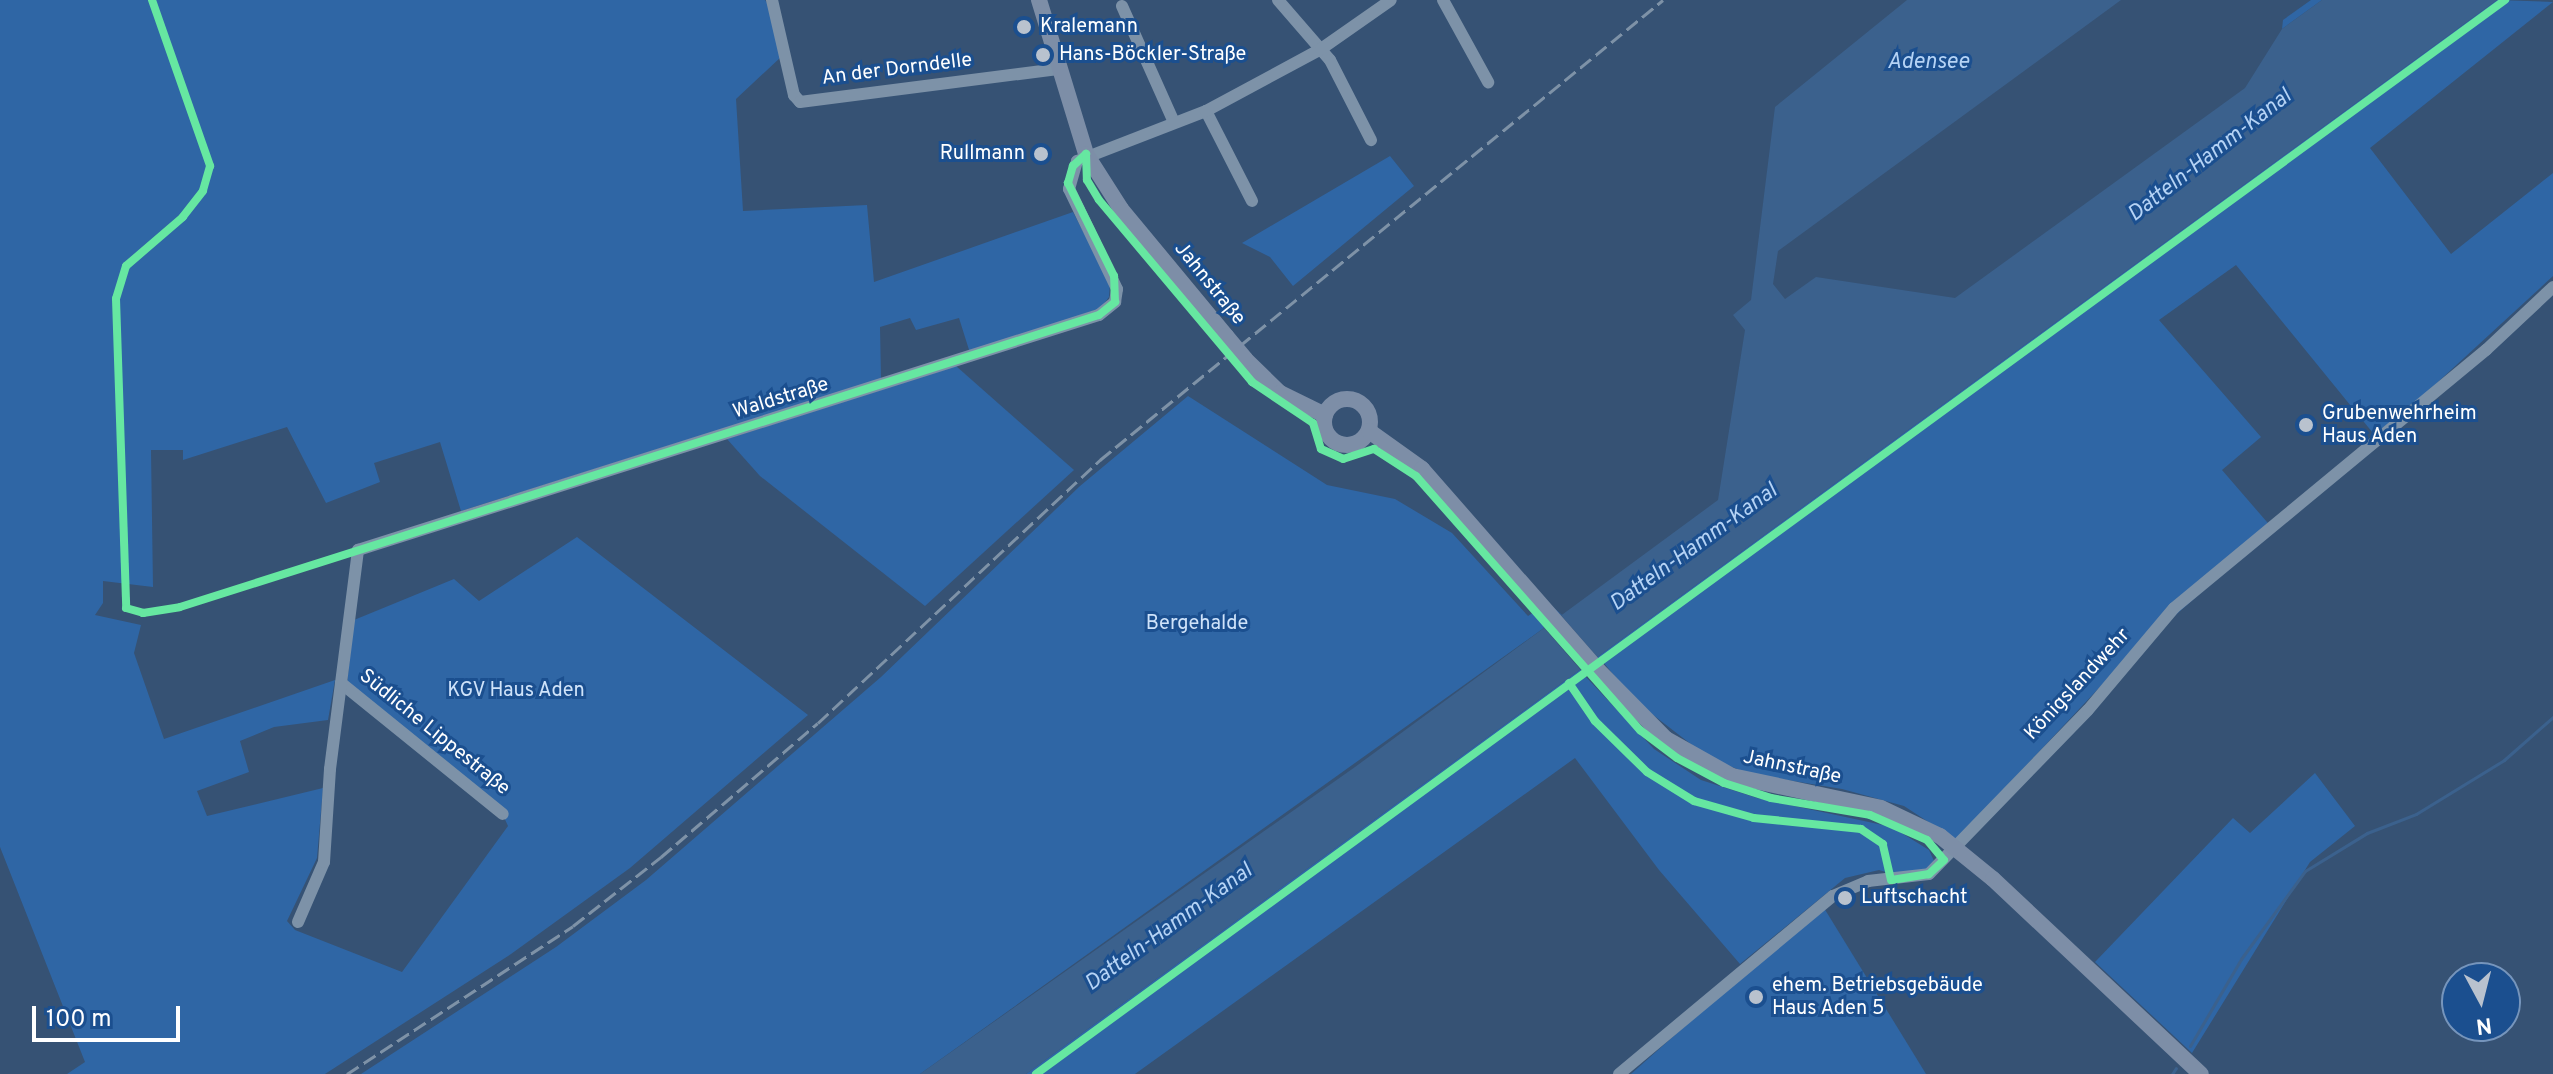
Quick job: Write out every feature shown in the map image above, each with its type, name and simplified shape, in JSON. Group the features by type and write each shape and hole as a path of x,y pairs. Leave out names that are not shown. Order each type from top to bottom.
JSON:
{"main road":[{"name":"Jahnstraße","path":"1039,0 1086,154 1121,209 1245,359 1280,393 1325,415"},
{"path":"1338,400 1358,401 1368,410 1369,431 1352,445 1337,443 1325,428 1325,415 1338,400"},
{"name":"Jahnstraße","path":"1369,431 1422,469 1597,669 1666,739 1709,766 1754,784 1881,808 1956,847 2201,1074"}],"street":[{"name":"An der Dorndelle","path":"772,0 794,95 800,102 1058,69"},
{"path":"1278,0 1321,49 1371,140"},
{"path":"1086,154 1206,111 1321,49 1391,0"},
{"path":"1443,0 1488,82"},
{"path":"1122,6 1174,122"},
{"path":"1206,111 1252,201"},
{"name":"Waldstraße","path":"358,550 1099,315 1115,302 1117,289 1068,183 1073,166 1086,154"},
{"name":"Königslandwehr","path":"1619,1074 1825,901 1868,881 1929,874 2088,710 2174,608 2486,350 2553,287"},
{"name":"Südliche Lippestraße","path":"298,922 324,862 341,683 358,550"},
{"name":"Südliche Lippestraße","path":"341,683 503,814"}],"green space":[{"name":"KGV Haus Aden","path":"0,0 765,0 773,11 781,57 736,99 743,211 867,205 874,282 1073,212 1110,283 1109,297 1101,308 970,353 959,318 916,330 910,318 880,327 881,379 461,511 440,442 374,463 380,482 326,503 287,427 183,460 183,450 151,450 153,587 103,581 103,603 95,615 141,625 134,653 164,739 335,680 328,720 274,727 240,741 249,772 197,791 207,816 323,788 317,858 287,921 295,930 402,972 508,826 498,804 347,684 354,620 454,579 479,601 577,537 808,715 630,868 511,954 325,1074 67,1074 85,1062 0,847"},
{"path":"2311,0 2322,0 2282,29 2283,20"},
{"path":"2497,0 2553,2 2370,148 2451,254 2553,173 2553,276 2377,438 2236,265 2159,320 2261,437 2222,470 2273,529 2128,657 1956,840 1904,806 1842,789 1750,774 1709,758 1635,701 1603,662 1585,676 1654,749 1701,780 1757,798 1892,827 1929,850 1934,861 1925,870 1899,876 1879,870 1845,878 1740,964 1659,870 1575,758 1135,1074 1026,1074"},
{"path":"1390,156 1414,186 1293,286 1270,257 1242,243"},
{"path":"956,366 1074,470 925,606 760,476 727,439"},
{"name":"Bergehalde","path":"1188,396 1327,485 1395,499 1452,533 1528,616 1548,603 1562,615 920,1074 361,1074 556,947 646,880 881,677 1080,486"},
{"path":"2315,773 2355,826 2310,862 2192,1053 2095,962 2233,818 2250,833"},
{"path":"1824,908 1926,1074 1631,1074 1774,947"}],"water":[{"path":"1907,0 2121,0 1778,251 1773,284 1785,299 1816,277 1955,298 2245,88 2282,29 2322,0 2497,0 1026,1074 920,1074 1355,767 1718,500 1745,330 1733,315 1751,300 1775,107"}],"pier":[{"path":"1559,613 1598,658 1583,672 1543,627"}],"waterway":[{"path":"2190,1046 2241,959 2305,871 2367,833 2416,814 2504,760 2553,717"},
{"path":"2172,1074 2176,1068"}],"railway":[{"path":"347,1074 573,926 661,857 818,723 1100,460 1663,0"}],"cycle path":[{"path":"152,0 210,166 203,191 183,217 126,266 116,299 126,608 143,613 180,607 1099,315 1115,302 1114,276 1068,183 1073,166 1086,154"},
{"path":"1036,1074 2505,0"},
{"path":"1086,154 1087,180 1099,200 1252,382 1313,423 1321,449 1343,459 1374,449 1416,476 1640,730 1677,758 1724,783 1771,798 1870,815 1927,840 1944,860 1929,874 1891,880 1883,844 1861,829 1754,818 1694,801 1647,772 1595,721 1569,683"}],"place":[{"name":"Kralemann","path":"1024,27"},
{"name":"Hans-Böckler-Straße","path":"1043,55"},
{"name":"Rullmann","path":"1041,154"},
{"name":"Grubenwehrheim Haus Aden","path":"2306,425"},
{"name":"Luftschacht","path":"1845,898"},
{"name":"ehem. Betriebsgebäude Haus Aden 5","path":"1756,997"}],"water label":[{"name":"Adensee","path":"1928,63"},
{"name":"Datteln-Hamm-Kanal","path":"2210,156"},
{"name":"Datteln-Hamm-Kanal","path":"1694,548"},
{"name":"Datteln-Hamm-Kanal","path":"1169,928"}]}
